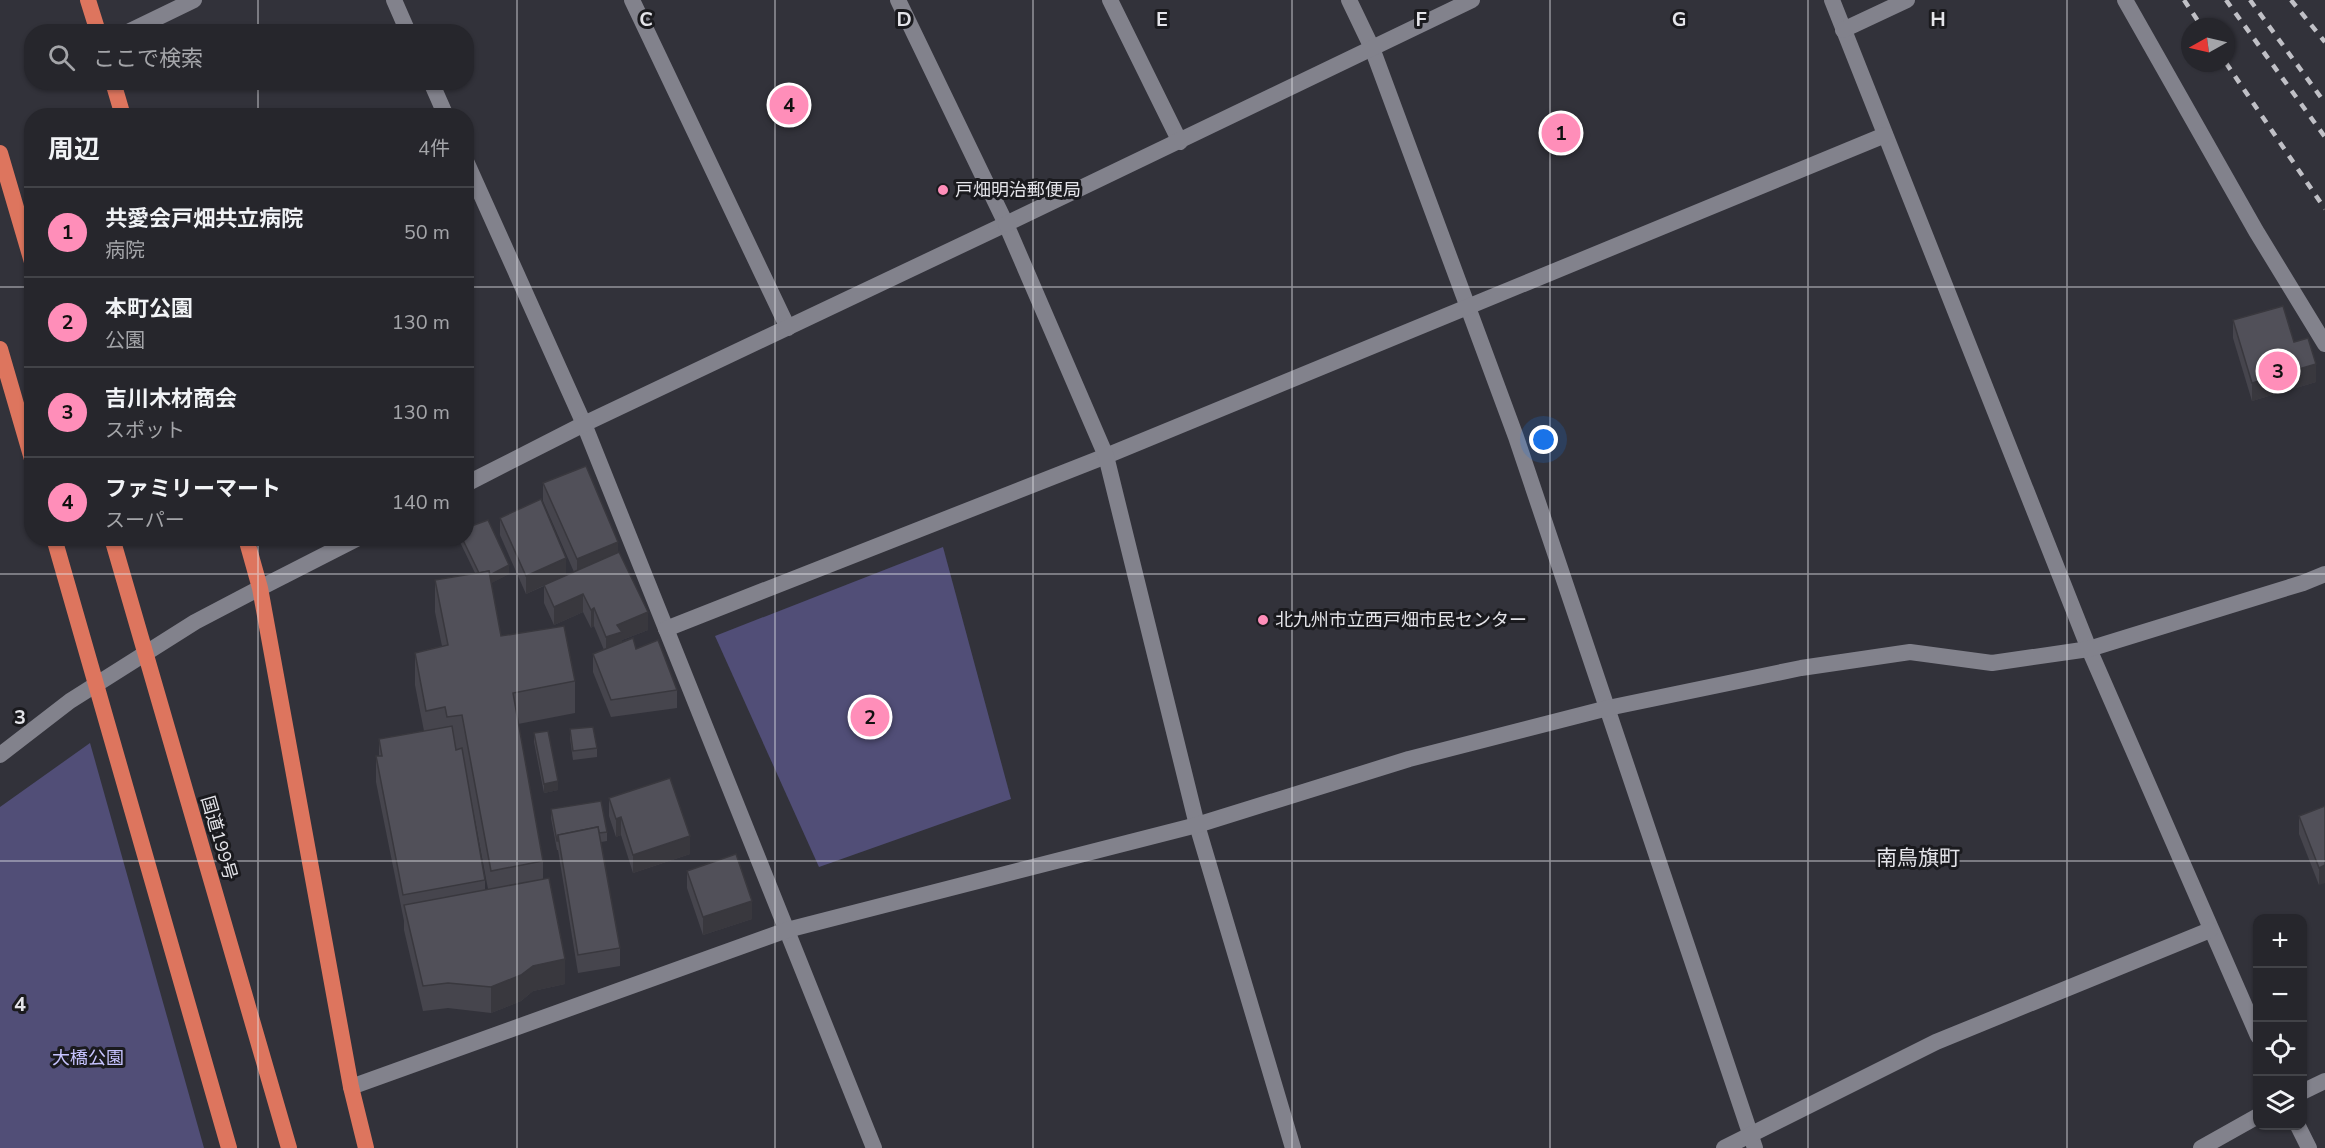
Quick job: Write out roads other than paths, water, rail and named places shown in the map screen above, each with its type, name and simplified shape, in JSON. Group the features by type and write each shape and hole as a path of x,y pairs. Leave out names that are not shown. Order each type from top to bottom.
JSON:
{"highway":[{"path":"88,0 96,24"},
{"path":"115,90 121,108"},
{"path":"0,153 24,235"},
{"path":"0,349 24,432"},
{"path":"56,546 229,1148"},
{"name":"国道199号","path":"114,546 289,1148"},
{"path":"248,546 260,588 351,1087 366,1148"}],"street":[{"path":"144,24 194,0"},
{"path":"394,0 404,24"},
{"path":"632,0 788,328"},
{"path":"898,0 1006,225 1106,456 1197,825 1293,1148"},
{"path":"1110,0 1180,142"},
{"path":"1350,0 1372,48 1516,437 1753,1142"},
{"path":"474,480 584,424 1180,142 1472,0"},
{"path":"1832,0 2089,649 2253,1025"},
{"path":"1844,30 1907,0"},
{"path":"2125,0 2234,193 2325,344"},
{"path":"435,90 442,108"},
{"path":"666,629 1106,456 1885,135"},
{"path":"474,179 584,424 874,1148"},
{"path":"0,755 70,701 195,622 342,546"},
{"path":"351,1087 787,930 1197,825 1408,759 1608,708 1801,668 1910,652 1992,663 2089,649 2303,583 2325,574"},
{"path":"1724,1148 1753,1142 1936,1042 2210,930"},
{"path":"2307,1090 2325,1081"},
{"path":"2201,1148 2253,1119"},
{"path":"2300,1130 2309,1148"}],"railway":[{"path":"2184,0 2196,18"},
{"path":"2226,0 2325,137"},
{"path":"2250,0 2325,103"},
{"path":"2291,0 2325,42"},
{"path":"2232,72 2325,209"}],"place":[{"name":"ファミリーマート","path":"789,105"},
{"name":"共愛会戸畑共立病院","path":"1561,133"},
{"name":"戸畑明治郵便局","path":"943,190"},
{"name":"吉川木材商会","path":"2278,371"},
{"name":"北九州市立西戸畑市民センター","path":"1263,620"},
{"name":"本町公園","path":"870,717"}],"district":[{"name":"南鳥旗町","path":"1918,858"}],"park label":[{"name":"大橋公園","path":"88,1058"}]}
